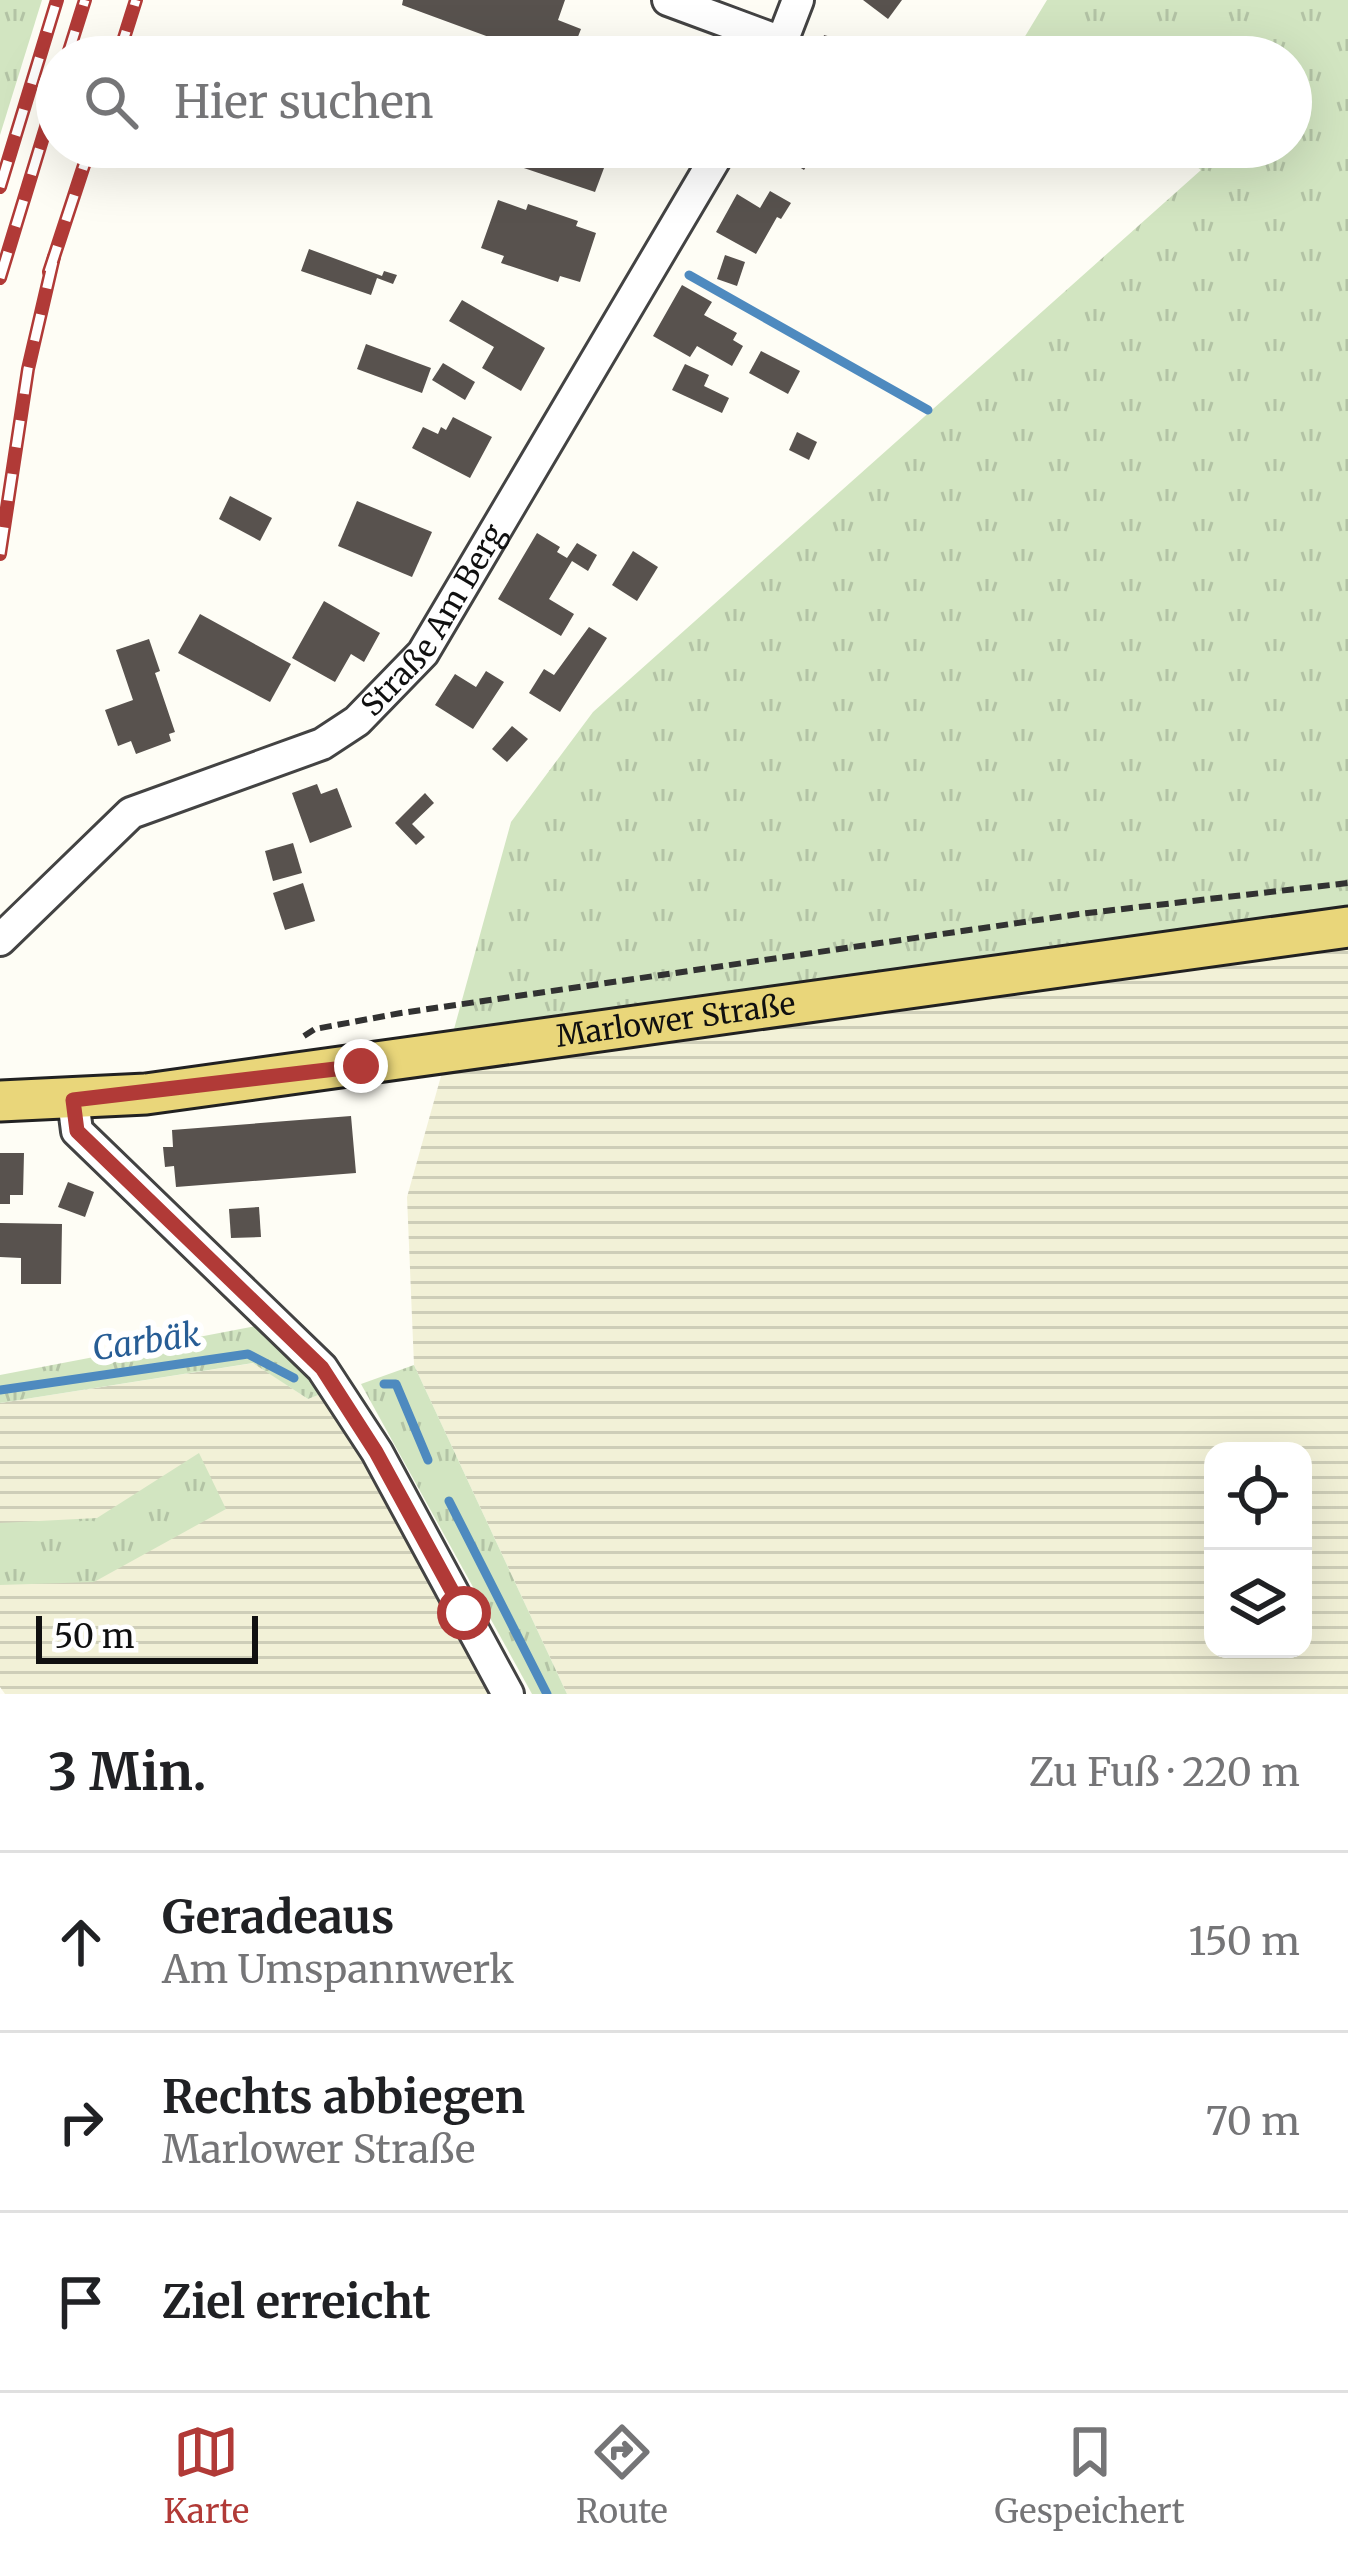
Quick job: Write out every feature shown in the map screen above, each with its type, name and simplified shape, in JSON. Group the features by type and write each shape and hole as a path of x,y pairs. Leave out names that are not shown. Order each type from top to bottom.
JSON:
{"main road":[{"name":"Marlower Straße","path":"0,1101 73,1100 447,1054 1348,927"}],"street":[{"path":"668,0 749,36"},
{"path":"785,36 798,0"},
{"name":"Straße Am Berg","path":"0,940 131,813 322,744 357,721 423,653 710,168"},
{"path":"73,1100 77,1131 322,1368 376,1452 508,1694"}],"path":[{"path":"298,1038 315,1029 401,1013 1079,914 1348,883"}],"green space":[{"path":"0,0 42,0 0,135"},
{"path":"1047,0 1348,0 1348,912 451,1040 511,822 593,712 1198,168 1312,168 1312,36 1025,36"},
{"path":"1348,942 1348,1694 567,1694 414,1365 407,1197 443,1069"},
{"path":"261,1325 321,1394 308,1399 253,1363 0,1403 0,1375"},
{"path":"254,1363 308,1399 321,1394 367,1455 494,1694 5,1694 0,1687 0,1403"},
{"path":"414,1365 567,1694 532,1694 361,1384"},
{"path":"199,1453 226,1509 94,1582 0,1585 0,1523 97,1518"}],"building":[{"path":"403,0 565,0 558,20 581,29 578,36 486,36 402,5"},
{"path":"863,0 902,0 888,19"},
{"path":"524,168 604,168 595,192"},
{"path":"770,191 791,203 781,219 777,217 756,254 716,232 737,194 760,208"},
{"path":"498,200 526,210 528,204 578,221 576,226 596,233 580,282 560,276 558,282 501,263 504,256 481,248"},
{"path":"309,249 382,276 384,271 397,275 393,284 377,278 371,295 301,271"},
{"path":"725,255 745,262 737,286 717,279"},
{"path":"682,285 712,302 704,315 737,333 733,340 743,346 732,366 697,346 690,357 653,336"},
{"path":"462,300 545,348 521,391 482,368 494,347 449,321"},
{"path":"366,344 431,368 422,393 357,369"},
{"path":"761,351 800,371 788,394 749,373"},
{"path":"443,363 475,382 465,400 432,380"},
{"path":"685,364 709,375 704,386 729,398 722,413 672,390"},
{"path":"453,417 492,437 470,478 412,448 423,427 438,434"},
{"path":"797,432 817,442 809,460 789,450"},
{"path":"230,496 272,518 260,541 219,519"},
{"path":"357,501 432,532 412,577 338,546"},
{"path":"537,533 560,547 557,552 567,558 577,543 597,555 588,571 572,561 549,599 574,614 561,636 498,599"},
{"path":"633,551 658,567 637,601 612,585"},
{"path":"324,601 380,633 364,662 351,654 335,682 292,658"},
{"path":"200,614 291,664 270,702 178,653"},
{"path":"589,627 607,638 560,712 529,693 544,669 554,675"},
{"path":"149,639 175,732 169,734 171,741 136,754 131,741 118,746 105,710 133,700 116,650"},
{"path":"486,671 504,682 473,729 435,705 455,674 476,687"},
{"path":"512,726 528,739 507,762 492,749"},
{"path":"317,784 321,794 337,788 352,827 310,843 292,793"},
{"path":"425,793 434,803 412,824 425,837 416,845 395,823"},
{"path":"293,843 302,873 273,881 265,851"},
{"path":"303,883 315,921 285,930 273,893"},
{"path":"351,1116 356,1173 176,1187 174,1166 165,1167 163,1147 173,1147 172,1130"},
{"path":"0,1153 24,1153 23,1195 10,1195 10,1204 0,1204"},
{"path":"68,1182 94,1192 85,1217 58,1207"},
{"path":"259,1207 261,1237 231,1238 229,1209"},
{"path":"0,1223 62,1224 61,1284 21,1284 21,1258 0,1257"}],"waterway":[{"path":"689,275 928,410"},
{"name":"Carbäk","path":"0,1390 248,1354 294,1378"},
{"name":"Carbäk","path":"384,1384 396,1384 428,1460"},
{"name":"Carbäk","path":"449,1501 547,1694"}],"railway":[{"path":"46,36 57,0"},
{"path":"74,36 85,0"},
{"path":"125,36 136,0"},
{"path":"0,187 36,69"},
{"path":"0,278 36,160"},
{"path":"49,272 83,168"},
{"path":"0,554 28,369 54,257"}],"route":[{"path":"361,1066 73,1100 77,1131 322,1368 376,1452 464,1613"}]}
